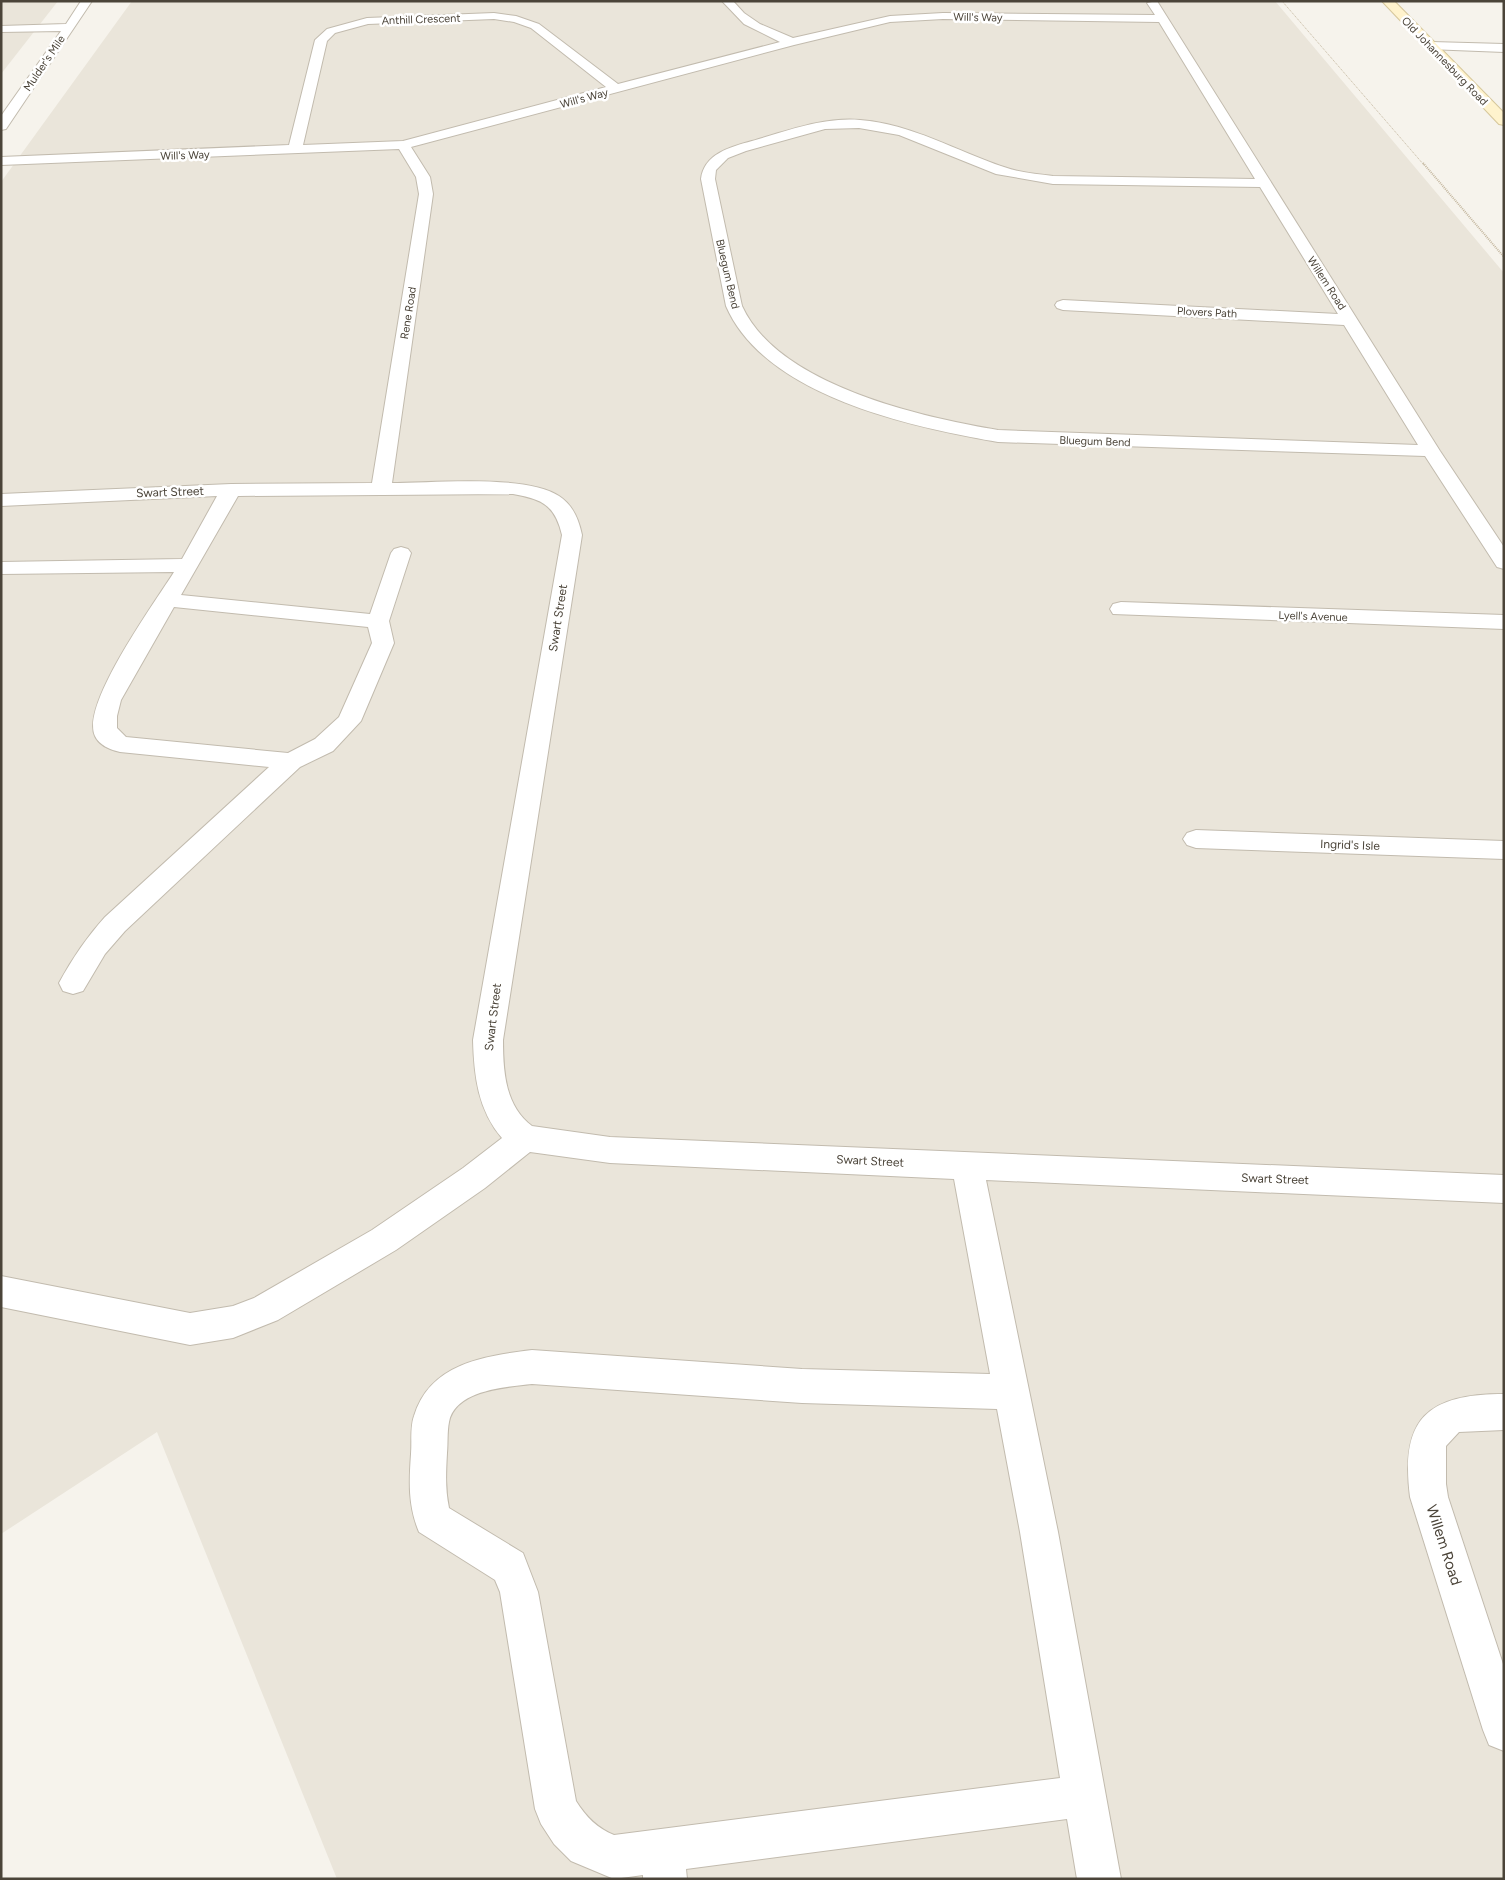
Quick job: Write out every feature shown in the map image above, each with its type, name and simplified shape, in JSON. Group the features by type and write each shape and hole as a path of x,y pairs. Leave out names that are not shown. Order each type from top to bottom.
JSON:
{"main road":[{"name":"Old Johannesburg Road","path":"1387,1 1504,121"}],"street":[{"name":"Mulder's Mile","path":"1,126 87,1"},
{"path":"727,1 735,13 745,22 792,42"},
{"path":"935,1 942,16"},
{"name":"Willem Road","path":"1152,1 1263,182 1351,320 1430,451 1504,563"},
{"name":"Anthill Crescent","path":"295,150 321,40 332,31 353,23 383,19 494,16 516,19 534,26 616,89"},
{"name":"Will's Way","path":"1,162 403,145 792,42 871,22 907,17 1162,19"},
{"path":"1,29 69,27"},
{"path":"1432,46 1504,48"},
{"name":"Bluegum Bend","path":"1263,182 1053,180 1028,177 1001,170 902,131 844,124 824,126 723,155 709,169 708,179 734,306 739,320 750,334 771,352 808,378 869,407 947,428 998,436 1430,451"},
{"name":"Rene Road","path":"381,488 426,194 423,177 403,145"},
{"name":"Plovers Path","path":"1063,305 1351,320"},
{"name":"Swart Street","path":"1,500 231,490 513,488 548,496 560,508 571,527 572,535 488,1040 488,1065 498,1108 515,1132 525,1138 610,1150 1504,1188"},
{"path":"231,490 189,565 114,688 105,709 103,725 106,735 120,744 291,761"},
{"path":"73,983 95,947 115,924 291,761 324,745 349,721 383,643 378,621 401,554"},
{"path":"1,568 189,565"},
{"path":"167,600 378,621"},
{"name":"Lyell's Avenue","path":"1121,609 1504,622"},
{"name":"Ingrid's Isle","path":"1196,839 1504,850"},
{"path":"1,1291 190,1329 233,1322 266,1309 384,1240 474,1178 525,1138"},
{"path":"967,1166 1039,1532 1083,1796 1099,1879"},
{"path":"1010,1392 802,1386 532,1367 494,1372 464,1380 444,1397 431,1417 427,1493 432,1519 509,1567 519,1592 556,1809 569,1829 586,1846 614,1857 664,1865 1083,1796"},
{"name":"Willem Road","path":"1504,1412 1462,1414 1445,1420 1434,1429 1428,1445 1424,1469 1429,1497 1504,1730"}],"path":[{"path":"1282,1 1504,257"}],"shaded area":[{"path":"1,1 58,1 1,74"},
{"path":"132,1 1275,1 1504,273 1504,1879 337,1879 157,1432 1,1534 1,182"}]}
